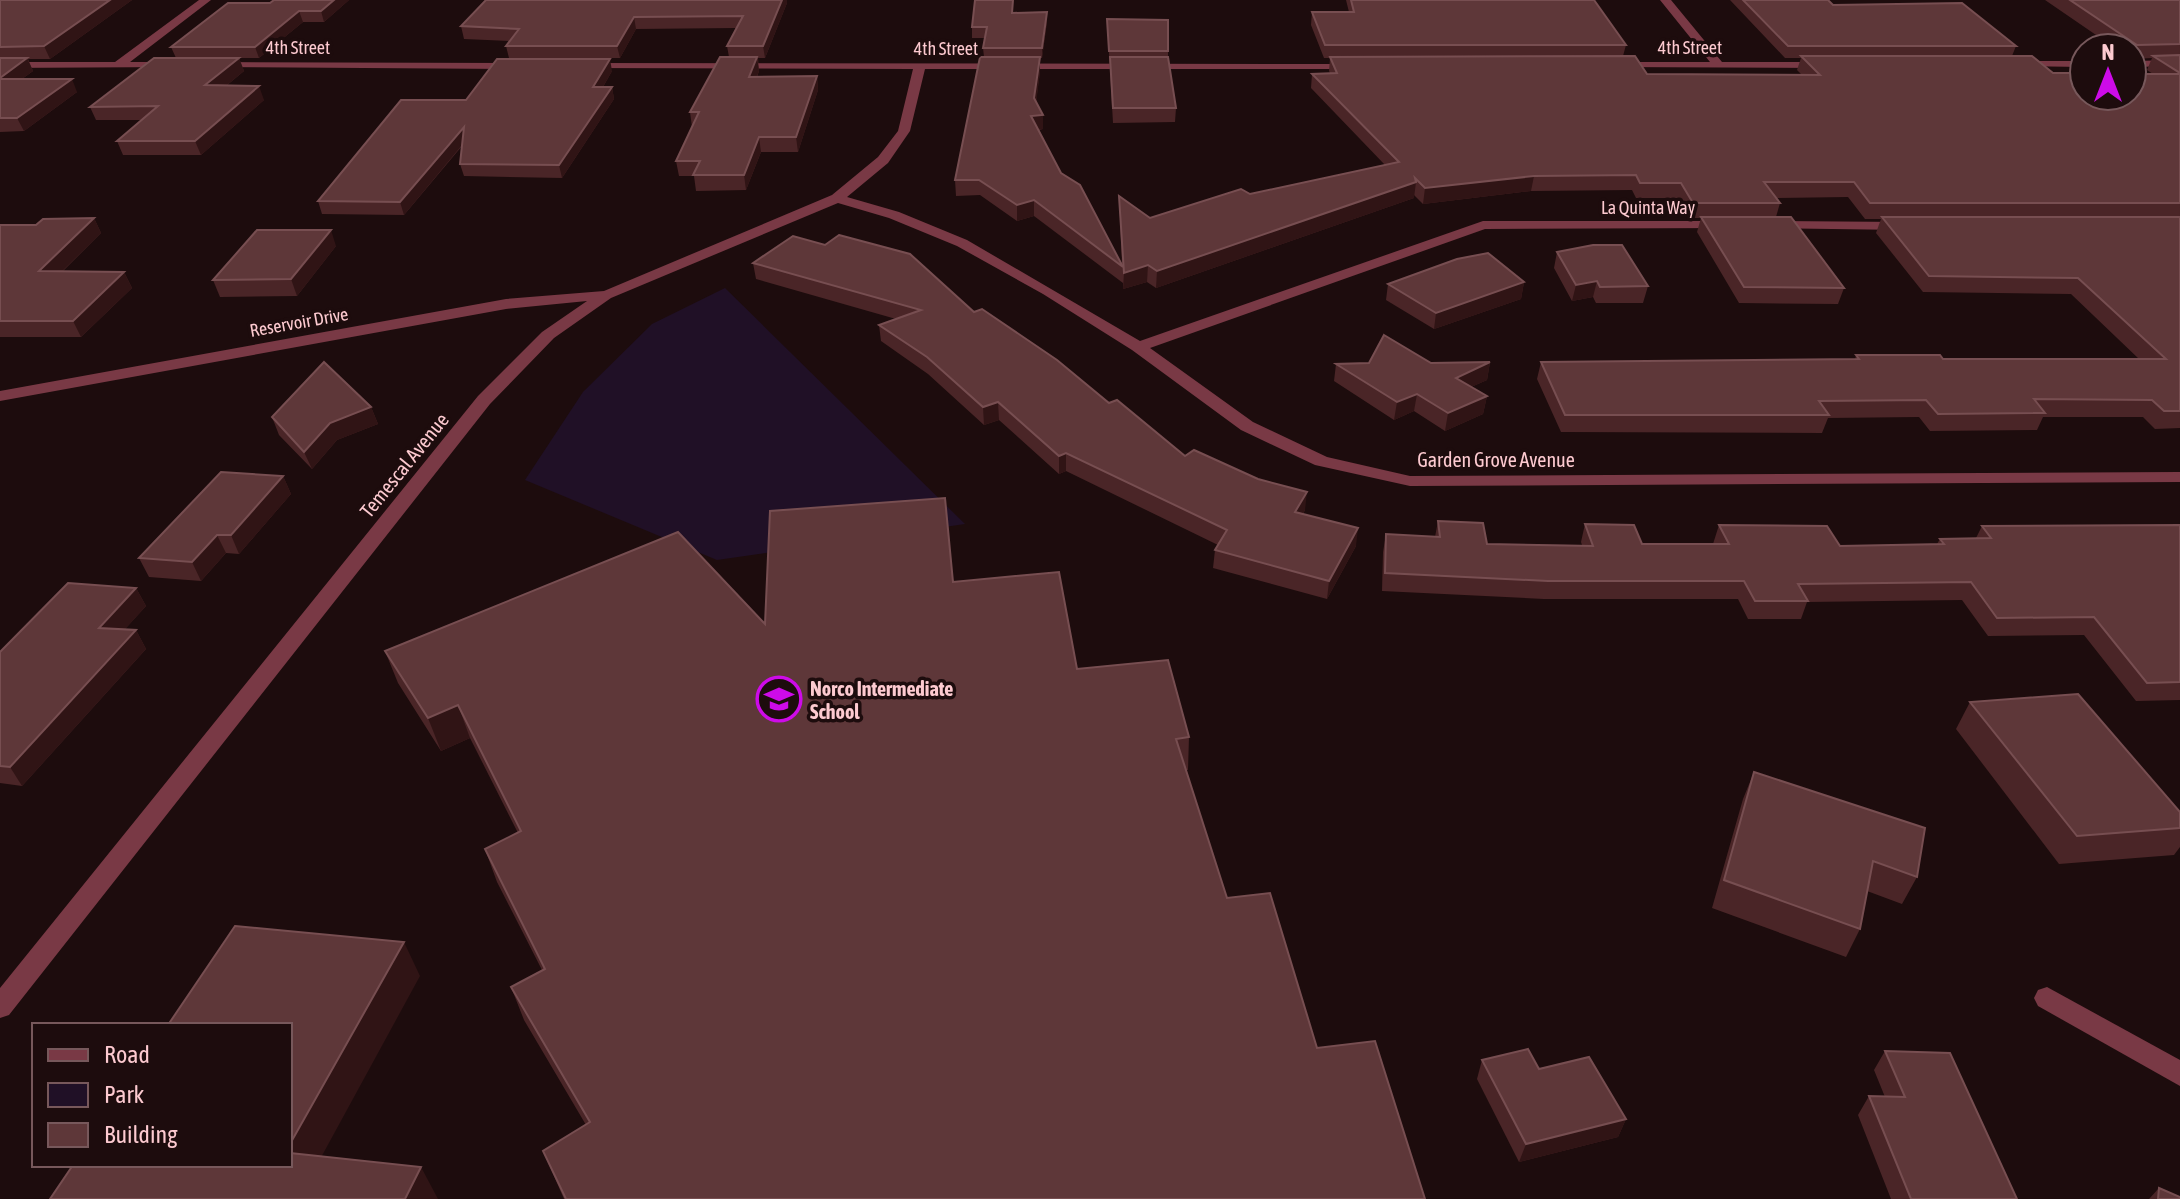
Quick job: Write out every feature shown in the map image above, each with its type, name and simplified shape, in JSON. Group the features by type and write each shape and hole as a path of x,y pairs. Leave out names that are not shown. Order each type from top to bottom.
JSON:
{"street":[{"path":"118,65 206,0"},
{"path":"1665,0 1719,65"},
{"path":"2148,64 2180,63"},
{"path":"2005,64 2068,64"},
{"path":"0,65 181,65"},
{"name":"4th Street","path":"197,65 528,66"},
{"name":"4th Street","path":"1609,66 1830,65"},
{"name":"4th Street","path":"575,66 1374,66"},
{"name":"Temescal Avenue","path":"0,1007 484,400 548,335 606,295 837,198 883,160 904,131 920,66"},
{"name":"Garden Grove Avenue","path":"837,198 894,215 962,243 1048,291 1138,347 1247,426 1321,461 1410,481 2180,477"},
{"name":"La Quinta Way","path":"1138,347 1483,225 1927,226"},
{"name":"Reservoir Drive","path":"0,396 506,304 606,295"},
{"path":"2047,998 2180,1074"}],"green space":[{"path":"725,288 965,524 717,560 525,480 583,392 652,324"}],"building":[{"path":"0,0 110,0 44,46 0,47"},
{"path":"274,0 334,0 321,11 299,11 255,47 171,47 228,3 270,3"},
{"path":"486,0 782,0 763,46 727,46 743,16 634,17 617,46 506,46 519,29 461,26"},
{"path":"975,0 1013,0 1012,13 1047,12 1042,48 983,48 987,27 972,27"},
{"path":"1351,0 1594,0 1626,45 1325,45 1312,12 1354,12"},
{"path":"1743,0 1828,0 1833,5 1962,3 2016,46 1788,46"},
{"path":"2070,0 2180,0 2180,44 2148,45 2148,32 2118,32"},
{"path":"1107,19 1168,20 1168,51 1109,51"},
{"path":"2180,55 2180,73 2153,56"},
{"path":"1635,56 1647,74 1820,75 1801,56 2032,56 2053,73 2068,73 2068,112 2148,112 2148,74 2180,74 2180,203 1870,203 1854,182 1764,182 1780,203 1693,203 1681,183 1640,183 1636,175 1534,176 1425,188 1415,178 1416,182 1157,271 1148,265 1124,273 1119,196 1150,218 1241,189 1250,194 1399,162 1312,74 1337,73 1330,57"},
{"path":"720,57 757,57 749,77 817,76 796,137 759,137 744,175 693,175 700,161 676,161 699,112 690,112"},
{"path":"980,57 1040,57 1034,98 1043,115 1031,116 1061,173 1080,185 1123,267 1034,200 1017,205 979,180 955,180"},
{"path":"1110,57 1168,57 1176,108 1113,108"},
{"path":"0,58 27,58 0,78"},
{"path":"154,58 239,58 205,85 259,86 195,141 117,141 158,106 90,107"},
{"path":"497,59 610,59 593,87 612,87 559,165 460,164 464,127 400,202 318,201 401,100 466,100"},
{"path":"0,79 72,79 17,118 0,118"},
{"path":"1701,217 1791,217 1844,288 1744,287"},
{"path":"1882,217 2180,217 2180,411 2164,411 2152,400 2034,399 2045,413 1938,414 1926,400 1819,401 1829,415 1565,415 1541,362 1859,359 1856,355 1940,355 1943,359 2166,359 2078,278 1929,276"},
{"path":"94,218 39,271 124,272 73,321 0,321 0,225 36,225 43,219"},
{"path":"257,230 331,230 291,279 213,280"},
{"path":"839,235 910,254 974,312 982,309 1057,360 1109,403 1117,400 1185,456 1194,450 1258,479 1307,492 1295,512 1358,528 1329,581 1215,550 1227,530 1066,453 1059,456 998,402 983,407 927,357 879,325 921,310 753,263 793,236 825,245"},
{"path":"1593,245 1622,245 1648,286 1600,287 1597,281 1576,285 1557,252"},
{"path":"1488,253 1524,282 1436,313 1388,284 1457,259"},
{"path":"1384,335 1431,363 1490,362 1456,378 1487,396 1448,413 1417,394 1397,402 1336,364 1369,363"},
{"path":"324,362 371,407 330,423 304,452 272,417"},
{"path":"221,472 283,476 231,535 217,535 192,562 139,558"},
{"path":"945,498 953,582 1059,572 1077,669 1168,660 1189,737 1176,739 1227,898 1270,893 1317,1048 1375,1041 1425,1199 566,1199 543,1151 590,1122 511,987 545,969 485,849 521,831 458,705 428,718 385,651 678,532 765,624 770,511"},
{"path":"1438,521 1483,523 1487,544 1593,546 1585,524 1634,525 1642,544 1729,544 1719,525 1827,526 1840,546 1944,544 1940,539 1991,538 1982,526 2180,525 2180,682 2147,683 2094,617 1997,618 1971,582 1798,584 1808,601 1755,601 1744,581 1548,581 1385,573 1386,534 1440,537"},
{"path":"68,583 136,588 99,628 136,630 10,767 0,766 0,652"},
{"path":"2078,694 2180,812 2180,828 2077,836 1970,702"},
{"path":"1754,772 1925,828 1917,877 1873,861 1860,929 1724,880"},
{"path":"235,926 404,942 292,1140 292,1023 169,1023"},
{"path":"1528,1049 1539,1069 1589,1057 1626,1119 1526,1144 1482,1060"},
{"path":"1885,1051 1950,1053 2017,1199 1911,1199 1869,1096 1905,1097"},
{"path":"292,1153 421,1167 405,1199 50,1199 72,1167 292,1167"},
{"path":"2159,1188 2180,1197 2180,1199 2158,1199"}],"place":[{"name":"Norco Intermediate School","path":"779,699"}]}
